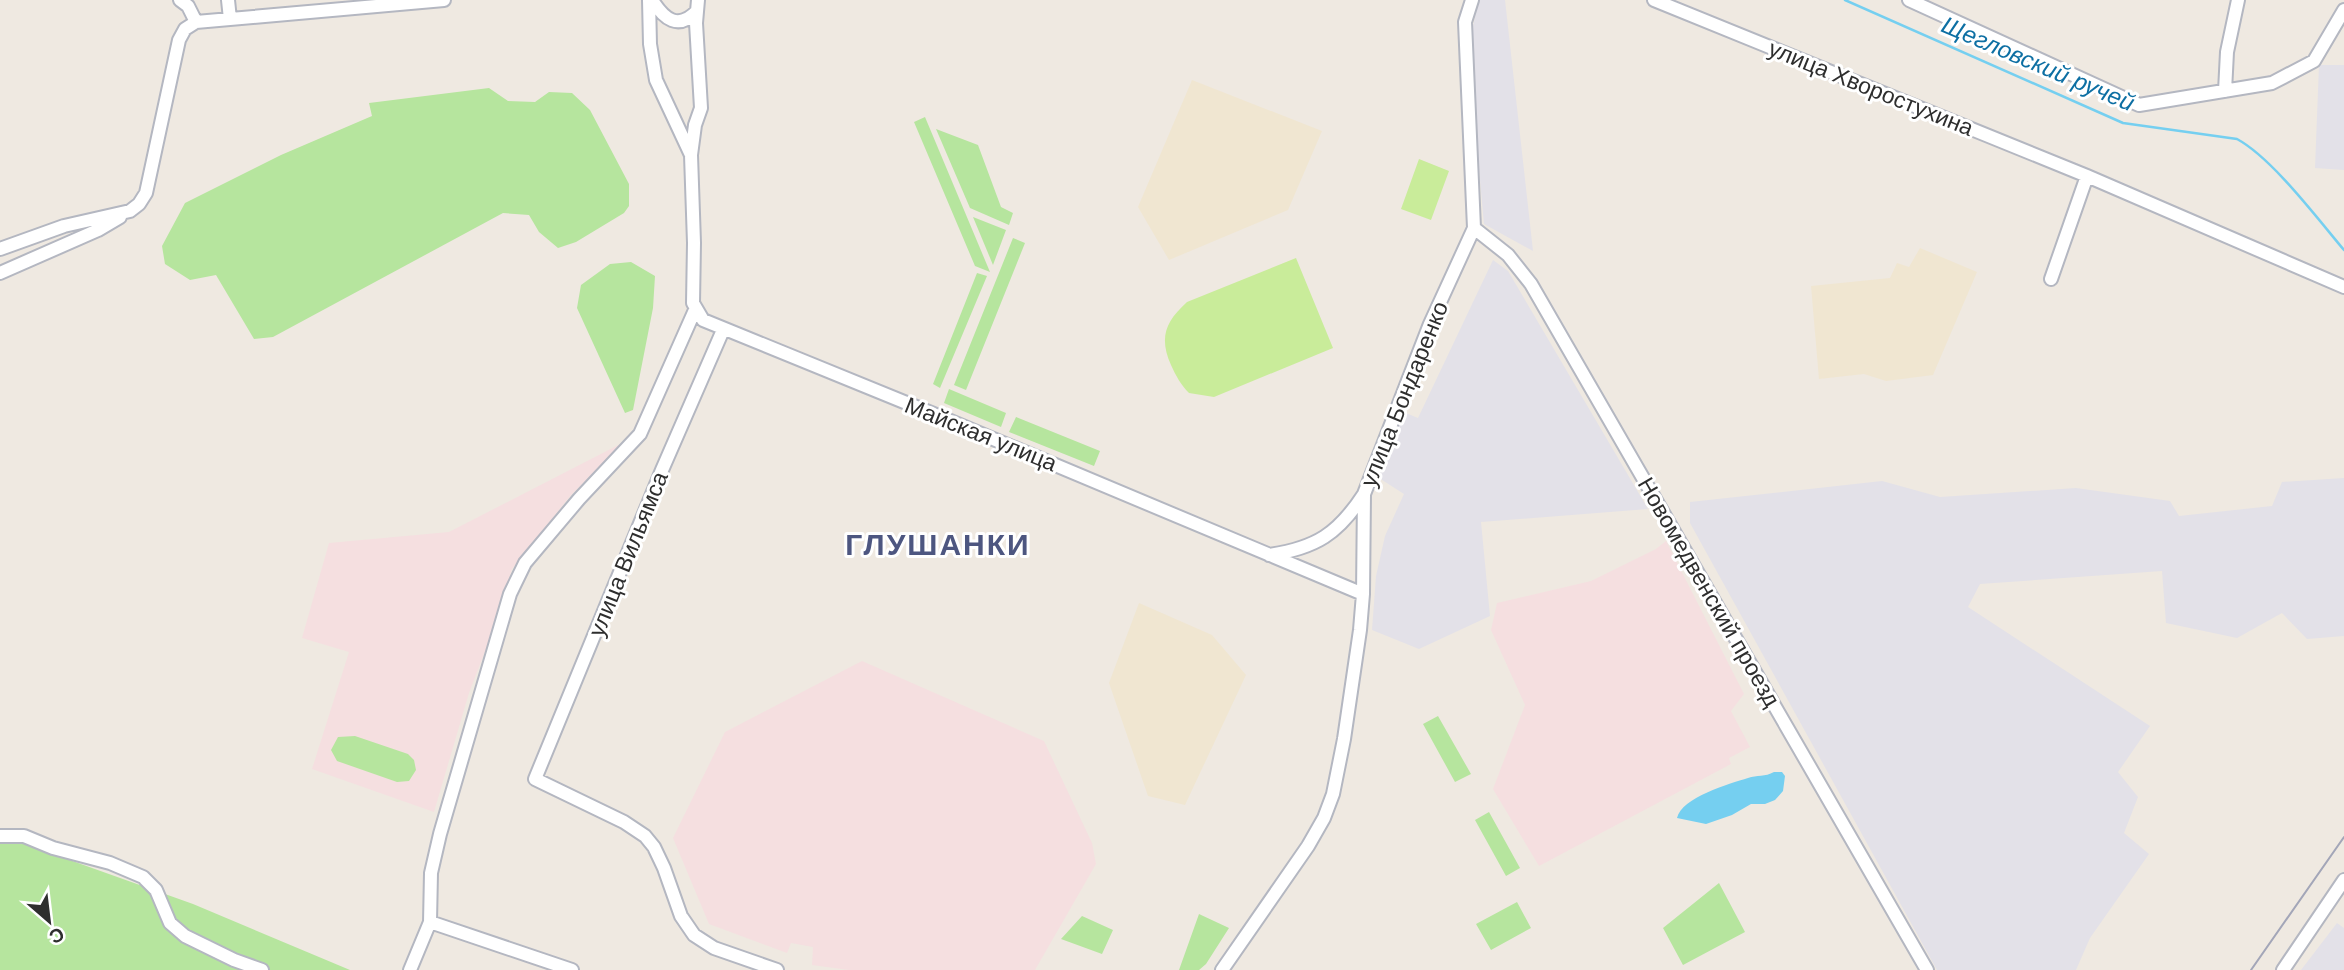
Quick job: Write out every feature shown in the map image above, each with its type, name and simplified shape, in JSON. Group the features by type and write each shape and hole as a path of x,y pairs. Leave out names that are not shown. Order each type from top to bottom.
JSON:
{"street":[{"path":"180,0 188,6 197,22"},
{"path":"228,0 230,19"},
{"path":"0,272 98,230 139,204 146,193 179,40 184,29 197,22 444,0"},
{"path":"650,0 663,17 674,21 684,20 698,5"},
{"path":"650,0 650,44 655,75 691,155"},
{"name":"улица Бондаренко","path":"1222,970 1308,846 1324,818 1333,794 1360,630 1364,494 1430,324 1474,228 1465,22 1472,0"},
{"name":"улица Хворостухина","path":"1654,0 2087,176 2344,287"},
{"path":"1909,0 2139,105 2272,83 2314,61 2344,10"},
{"path":"2225,91 2227,52 2238,0"},
{"path":"410,970 430,922 431,873 440,834 510,594 525,564 579,499 640,433 695,310 691,155 695,125 701,108 698,5"},
{"path":"672,117 678,122 695,125"},
{"path":"2051,279 2087,176"},
{"path":"0,249 64,226 130,211"},
{"name":"Новомедвенский проезд","path":"1474,228 1508,255 1531,284 1927,970"},
{"name":"Майская улица","path":"695,310 703,320 723,330 936,415 1363,594"},
{"name":"улица Вильямса","path":"723,330 535,779 624,822 645,836 654,847 664,868 681,916 694,935 714,948 777,970"},
{"path":"1269,555 1301,548 1327,535 1349,517 1364,494"},
{"path":"0,836 24,836 53,848 110,863 143,877 156,890 170,923 185,936 234,960 262,970"},
{"path":"2283,970 2344,880"},
{"path":"430,922 572,970"}],"shaded area":[{"path":"1479,0 1505,0 1533,251 1484,224 1468,48"},
{"path":"2319,65 2344,65 2344,170 2315,168"},
{"path":"1192,80 1322,131 1288,210 1169,260 1138,207"},
{"path":"1920,248 1977,272 1933,375 1886,381 1864,374 1819,379 1811,286 1890,278 1897,263 1909,267"},
{"path":"1493,260 1508,271 1648,509 1481,522 1490,616 1419,649 1372,630 1376,576 1385,536 1404,494 1379,478 1401,411 1418,418"},
{"path":"626,441 571,495 512,569 469,693 434,812 312,769 349,652 302,638 329,543 449,532"},
{"path":"2344,478 2344,636 2307,639 2282,613 2237,638 2166,623 2162,571 1980,584 1968,607 2150,726 2118,772 2138,797 2124,833 2149,854 2090,938 2076,970 1937,970 1690,523 1690,502 1882,481 1940,497 2076,488 2170,501 2179,516 2272,506 2282,482"},
{"path":"1666,541 1744,694 1731,711 1750,747 1729,758 1731,764 1539,866 1493,789 1525,705 1491,630 1497,603 1591,581 1656,549"},
{"path":"1139,603 1212,635 1246,675 1185,805 1148,796 1109,683"},
{"path":"862,661 1044,741 1092,843 1096,864 1035,970 849,970 812,965 813,947 791,943 787,953 709,924 673,838 725,732"},
{"path":"2337,923 2344,928 2344,970 2301,970"}],"green space":[{"path":"489,88 508,101 535,102 549,92 572,93 590,110 629,184 629,206 624,213 576,242 558,248 539,232 529,215 503,213 273,337 254,339 216,275 190,280 165,264 162,246 185,203 281,155 372,116 369,103"},
{"path":"925,117 990,272 975,266 914,122"},
{"path":"936,129 978,145 1001,207 1013,213 1009,225 970,208"},
{"path":"1419,159 1449,171 1431,220 1401,209"},
{"path":"973,217 1006,230 993,265"},
{"path":"1013,238 1025,243 966,390 954,385"},
{"path":"1296,258 1333,348 1214,397 1189,393 1175,373 1165,347 1166,331 1174,316 1187,302"},
{"path":"631,262 655,276 653,308 633,410 625,413 577,308 581,285 610,264"},
{"path":"977,273 987,276 940,388 933,384"},
{"path":"949,389 1006,413 1001,427 944,403"},
{"path":"1016,417 1100,451 1094,466 1009,432"},
{"path":"1438,716 1471,774 1455,782 1423,724"},
{"path":"355,736 408,754 414,760 416,770 409,781 397,782 337,761 331,750 338,737"},
{"path":"1489,812 1520,868 1506,876 1475,820"},
{"path":"0,843 22,843 193,904 350,970 0,970"},
{"path":"1719,883 1745,932 1683,965 1663,928"},
{"path":"1517,902 1531,928 1491,950 1476,924"},
{"path":"1199,914 1229,928 1206,964 1199,970 1179,970"},
{"path":"1082,916 1113,930 1102,954 1061,939"}],"water":[{"path":"1782,772 1785,776 1783,791 1775,800 1765,804 1751,804 1732,815 1706,824 1677,818 1681,810 1707,792"}],"waterway":[{"name":"Щегловский ручей","path":"1845,0 2123,123 2237,139 2279,174 2344,250"}],"tram line":[{"path":"2251,970 2344,837"}],"district":[{"name":"ГЛУШАНКИ","path":"938,545"}]}
